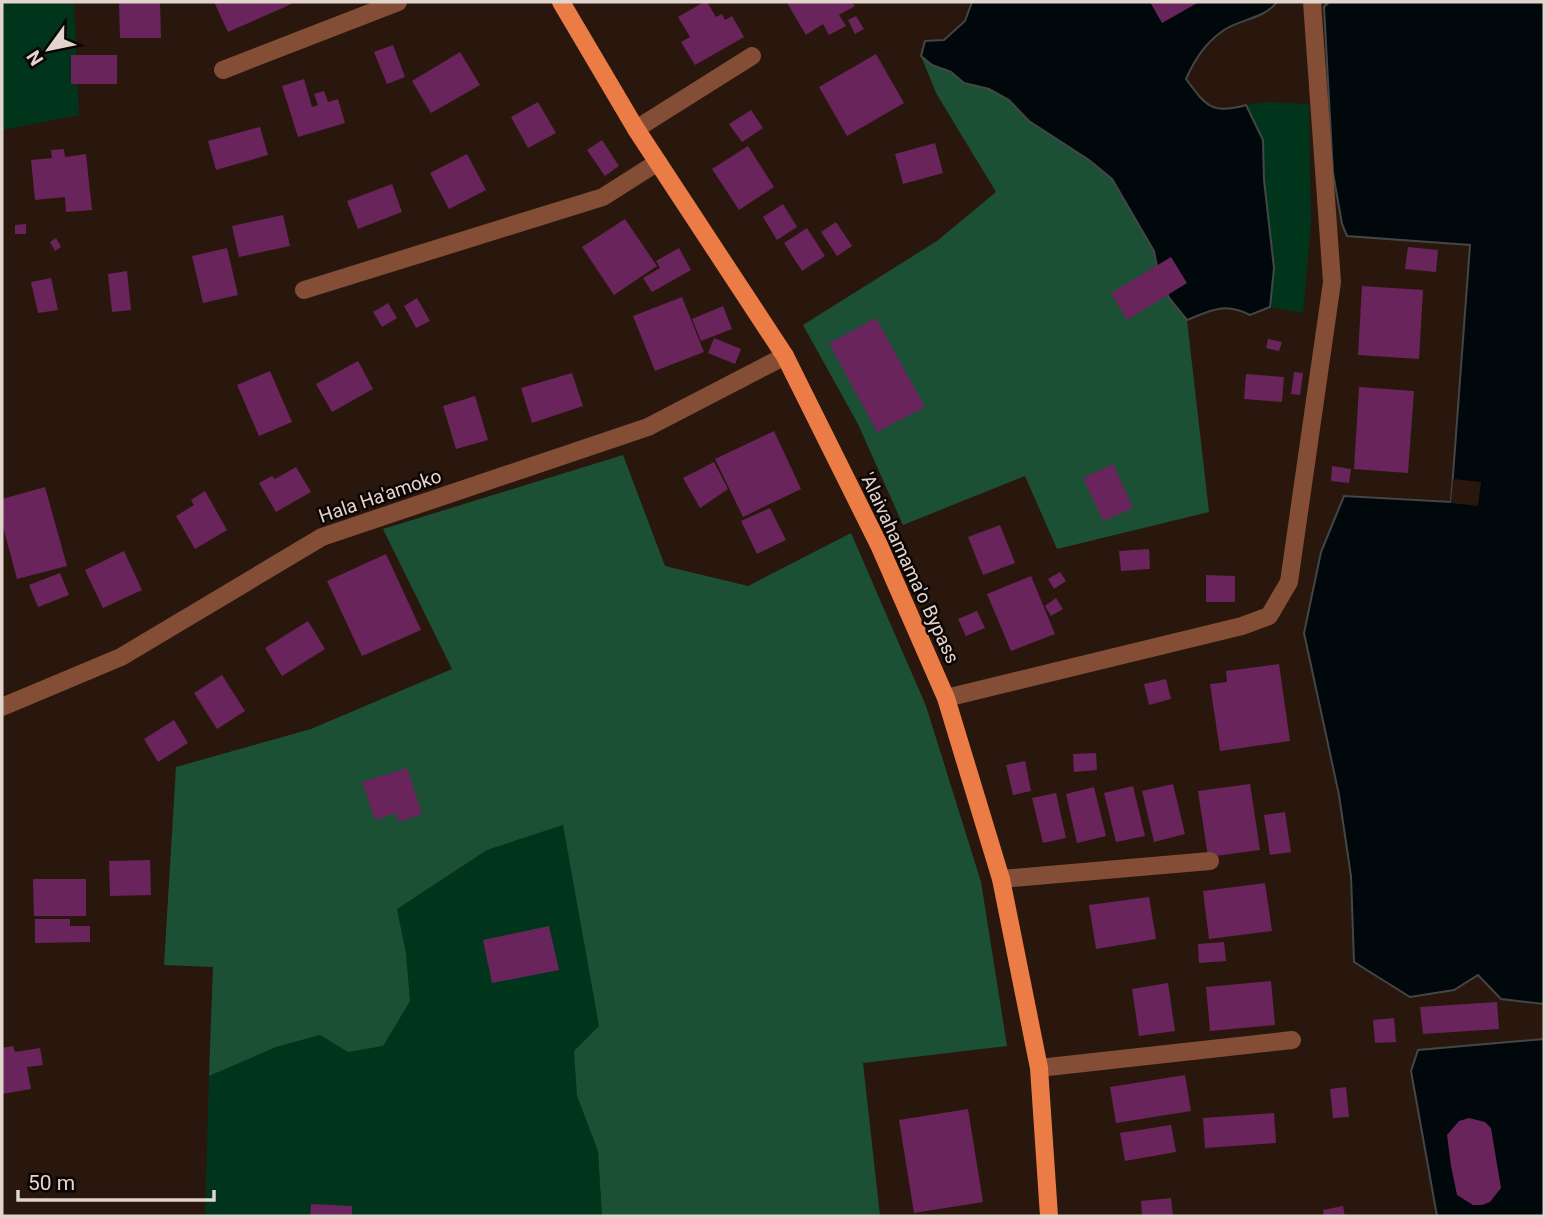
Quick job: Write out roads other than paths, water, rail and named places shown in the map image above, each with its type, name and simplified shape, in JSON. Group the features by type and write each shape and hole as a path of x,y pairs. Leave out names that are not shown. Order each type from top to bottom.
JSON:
{"main road":[{"name":"'Alaivahamama'o Bypass","path":"561,2 636,129 785,356 878,545 946,698 1001,879 1039,1068 1049,1216"}],"street":[{"path":"223,70 398,2"},
{"path":"946,698 1242,626 1269,616 1289,582 1332,282 1312,2"},
{"path":"636,129 752,56"},
{"path":"304,290 603,197 657,162"},
{"name":"Hala Ha'amoko","path":"2,707 121,657 322,537 648,427 785,356"},
{"path":"1001,879 1210,861"},
{"path":"1039,1068 1292,1040"}]}
